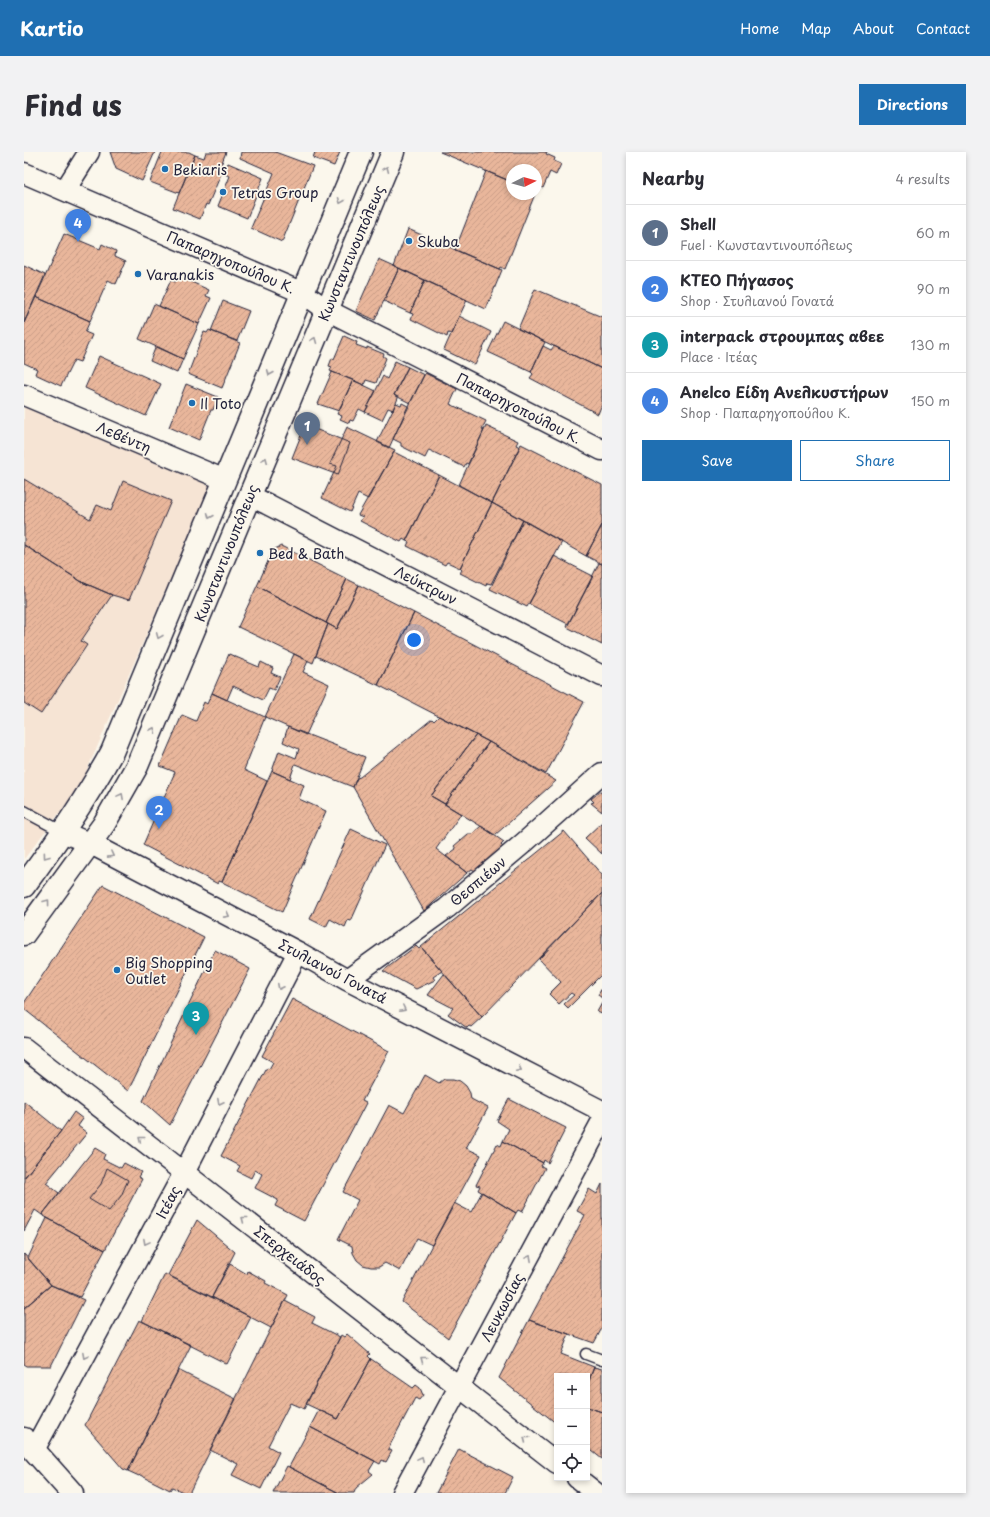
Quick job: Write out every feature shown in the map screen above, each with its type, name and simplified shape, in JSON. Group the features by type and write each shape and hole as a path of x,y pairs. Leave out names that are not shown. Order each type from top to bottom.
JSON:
{"main road":[{"name":"Κωνσταντινουπόλεως","path":"24,886 64,832 95,783 112,752 361,152"},
{"name":"Κωνσταντινουπόλεως","path":"24,934 118,803 137,766 393,152"},
{"path":"29,1445 72,1493"}],"street":[{"path":"65,190 89,152"},
{"name":"Παπαρηγοπούλου Κ.","path":"24,173 303,293 327,310 602,450"},
{"name":"Λεβέντη","path":"24,395 225,480"},
{"name":"Λεύκτρων","path":"250,496 602,676"},
{"name":"Θεσπιέων","path":"347,980 447,908 602,773"},
{"name":"Στυλιανού Γονατά","path":"64,832 90,844 298,952 347,980 602,1111"},
{"name":"Ιτέας","path":"29,1445 184,1173 298,952"},
{"name":"Σπερχειάδος","path":"24,1048 554,1461"},
{"name":"Λευκωσίας","path":"402,1493 602,1121"},
{"path":"581,1481 596,1493"}],"lane":[{"path":"24,811 64,832"},
{"path":"586,1354 602,1360"}],"shaded area":[{"path":"24,407 213,483 80,786 24,859"}],"building":[{"path":"110,152 155,152 142,181 116,169"},
{"path":"162,152 189,152 195,155 179,193 150,182"},
{"path":"206,152 226,152 221,165 224,167 208,205 206,204 200,219 173,208 195,155 204,158"},
{"path":"241,152 275,152 313,166 282,242 251,228 274,173 240,158"},
{"path":"315,152 340,152 334,166 313,158"},
{"path":"440,152 547,152 546,154 555,158 554,161 561,164 556,175 550,172 543,188 542,164 506,164 506,180"},
{"path":"228,163 263,178 247,218 218,206 230,176 224,174"},
{"path":"486,171 506,179 506,200 533,200 505,269 501,267 500,269 455,250"},
{"path":"408,229 502,270 486,309 394,266"},
{"path":"64,234 100,249 102,244 116,251 115,256 126,261 116,284 108,280 90,321 36,297"},
{"path":"379,259 399,268 375,320 356,311"},
{"path":"24,265 45,275 24,323"},
{"path":"399,268 425,280 410,313 384,301"},
{"path":"178,276 209,290 206,296 211,298 199,324 159,306 171,280 175,282"},
{"path":"425,280 467,300 451,334 448,333 447,337 411,319 413,314 410,313"},
{"path":"535,289 602,317 602,369 518,329"},
{"path":"36,297 90,321 85,332 92,335 80,362 74,360 61,386 35,374 37,369 24,363 24,323"},
{"path":"223,301 249,311 237,341 211,331"},
{"path":"154,304 199,324 183,359 139,339"},
{"path":"459,316 491,332 475,365 444,350"},
{"path":"503,321 545,342 531,372 488,352"},
{"path":"209,330 240,343 222,388 188,374 204,332 207,333"},
{"path":"344,336 357,342 356,345 367,349 367,347 384,354 383,356 386,358 376,383 366,380 364,385 330,371 332,367 329,366 332,358 334,359"},
{"path":"156,346 183,359 177,373 150,361"},
{"path":"543,346 551,350 554,346 602,369 602,404 598,414 530,378 533,374 531,372"},
{"path":"99,356 161,384 146,416 85,388"},
{"path":"395,361 408,367 394,395 398,398 393,410 388,408 382,420 365,412 383,376 387,379"},
{"path":"408,367 424,375 410,403 394,395"},
{"path":"332,372 353,380 339,411 318,404"},
{"path":"425,373 457,389 450,404 486,421 482,429 484,430 468,464 466,463 464,467 429,450 425,458 401,446 401,443 393,439"},
{"path":"353,380 376,391 365,412 359,409 353,421 350,420 349,423 340,419 342,416 337,414"},
{"path":"186,384 218,397 199,440 169,427"},
{"path":"396,403 401,405 402,403 408,406 389,448 377,442"},
{"path":"305,425 350,443 338,475 292,458"},
{"path":"486,426 518,441 516,445 520,447 492,503 459,485"},
{"path":"347,427 395,450 368,499 358,494 350,512 322,498 337,466 330,464"},
{"path":"521,444 602,485 602,525 586,556 492,503"},
{"path":"394,452 439,475 406,541 403,539 401,542 360,521 363,517 358,515"},
{"path":"439,475 492,503 460,568 447,562 445,565 407,546 409,542 406,541"},
{"path":"24,479 90,519 97,505 111,511 123,481 171,501 129,600 112,595 82,582 24,545"},
{"path":"492,503 523,520 491,584 487,583 486,586 460,573 462,570 460,568"},
{"path":"523,520 562,542 527,607 490,589"},
{"path":"602,525 602,564 586,556"},
{"path":"24,545 82,582 112,595 81,641 87,645 41,714 24,703"},
{"path":"281,546 347,579 326,623 257,586 273,550"},
{"path":"554,556 593,576 568,624 529,604"},
{"path":"599,563 602,564 602,645 567,627"},
{"path":"347,579 359,585 337,629 326,623"},
{"path":"359,585 414,613 378,685 316,656 328,624 337,629"},
{"path":"257,586 328,624 313,663 238,627"},
{"path":"414,613 584,702 546,774 489,742 378,685"},
{"path":"229,654 259,667 261,662 273,668 271,673 280,677 274,690 269,688 263,700 233,686 227,700 212,693"},
{"path":"294,654 308,661 303,672 329,684 306,735 265,717"},
{"path":"212,693 265,717 244,770 267,781 222,882 218,881 218,884 143,845 175,772 160,766 182,715 196,721 204,702 207,704"},
{"path":"439,716 476,735 431,796 461,814 436,849 467,873 424,911 353,787 357,778 432,719 434,721"},
{"path":"288,727 365,757 353,787 295,764 290,779 272,771 279,751 296,758 299,749 283,742"},
{"path":"476,735 489,742 445,804 431,796"},
{"path":"489,742 556,781 495,835 445,804"},
{"path":"272,771 304,785 299,799 326,811 282,912 222,882"},
{"path":"602,790 602,812 591,803 594,802 591,799"},
{"path":"602,822 602,854 585,838"},
{"path":"481,826 504,842 501,845 504,848 475,871 472,869 467,873 446,856 456,849 454,846 468,834 472,834"},
{"path":"351,829 385,845 351,921 348,920 345,927 330,919 326,927 310,919"},
{"path":"564,831 602,875 602,893 482,1017 421,947"},
{"name":"Big Shopping Outlet","path":"103,885 204,937 128,1091 24,1009 24,1003"},
{"path":"602,893 602,974 568,1008 564,1004 574,995 571,993 559,1004 549,994 561,982 539,959"},
{"path":"416,946 419,949 421,947 442,971 433,977 435,980 416,989 383,971"},
{"path":"215,950 250,969 170,1125 143,1101"},
{"path":"444,974 482,1017 471,1027 469,1026 467,1028 448,1014 453,1008 428,995"},
{"path":"602,988 602,998 598,995"},
{"path":"292,999 389,1051 362,1101 366,1103 304,1221 275,1206 278,1200 255,1188 262,1174 255,1170 251,1178 237,1171 240,1166 221,1156 267,1068 269,1069 273,1062 262,1056"},
{"path":"602,1003 602,1014 597,1012"},
{"path":"425,1075 439,1083 444,1079 460,1081 466,1086 470,1093 471,1099 488,1108 466,1148 481,1155 432,1245 417,1238 400,1271 385,1263 379,1267 363,1265 357,1260 353,1253 352,1246 338,1239 358,1200 343,1192 389,1105 404,1113"},
{"path":"509,1099 566,1128 548,1163 544,1160 543,1163 503,1141 509,1129 497,1121"},
{"path":"24,1101 61,1131 24,1178"},
{"path":"74,1112 83,1119 78,1126 87,1133 46,1183 59,1193 42,1215 35,1210 24,1231 24,1178"},
{"path":"503,1141 543,1163 541,1166 545,1168 522,1212 518,1210 516,1213 478,1190 480,1186 476,1185 497,1144 501,1146"},
{"path":"95,1148 105,1154 103,1159 121,1168 124,1163 141,1172 138,1177 142,1179 105,1250 42,1215"},
{"path":"107,1168 128,1180 121,1196 109,1211 89,1199 101,1184"},
{"path":"602,1184 602,1328 594,1343 529,1320 585,1215 577,1211 589,1189 597,1194"},
{"path":"482,1192 516,1213 448,1338 402,1302 454,1203 471,1212"},
{"path":"47,1218 105,1250 80,1297 51,1285 28,1258"},
{"path":"197,1220 235,1252 212,1297 168,1275"},
{"path":"24,1254 51,1285 24,1308"},
{"path":"230,1264 247,1274 248,1271 266,1281 265,1283 288,1295 271,1328 212,1297"},
{"path":"165,1274 251,1317 227,1364 142,1321"},
{"path":"51,1285 84,1300 51,1366 27,1366 24,1364 24,1308"},
{"path":"285,1301 315,1317 312,1323 340,1337 304,1409 290,1403 268,1446 279,1452 261,1489 232,1475 238,1464 210,1450"},
{"path":"139,1320 191,1345 128,1471 123,1469 85,1425"},
{"path":"529,1320 569,1334 561,1354 594,1367 590,1378 590,1373 554,1373 554,1422 499,1378"},
{"path":"347,1334 370,1354 368,1356 371,1359 338,1419 306,1404 341,1335 344,1337"},
{"path":"371,1359 413,1388 416,1385 420,1388 423,1395 419,1400 415,1398 388,1449 392,1451 386,1462 382,1460 380,1464 310,1427 319,1410 338,1419"},
{"path":"594,1367 602,1369 602,1412 590,1408 590,1378"},
{"path":"178,1370 236,1399 189,1493 185,1493 172,1487 170,1490 140,1475 139,1476 128,1471"},
{"path":"590,1408 602,1412 602,1459 590,1449"},
{"path":"310,1427 375,1461 369,1471 373,1474 356,1488 354,1493 339,1493 289,1467"},
{"path":"459,1449 513,1477 505,1493 436,1493"},
{"path":"287,1466 289,1467 339,1493 273,1493"}],"place":[{"name":"Bekiaris","path":"165,169"},
{"name":"Tetras Group","path":"223,192"},
{"name":"Skuba","path":"409,241"},
{"name":"Anelco Είδη Ανελκυστήρων","path":"78,242"},
{"name":"Varanakis","path":"138,274"},
{"name":"Il Toto","path":"192,403"},
{"name":"Shell","path":"307,445"},
{"name":"Bed & Bath","path":"260,553"},
{"name":"ΚΤΕΟ Πήγασος","path":"159,829"},
{"name":"Big Shopping Outlet","path":"117,970"},
{"name":"interpack στρουμπας αβεε","path":"196,1035"}]}
